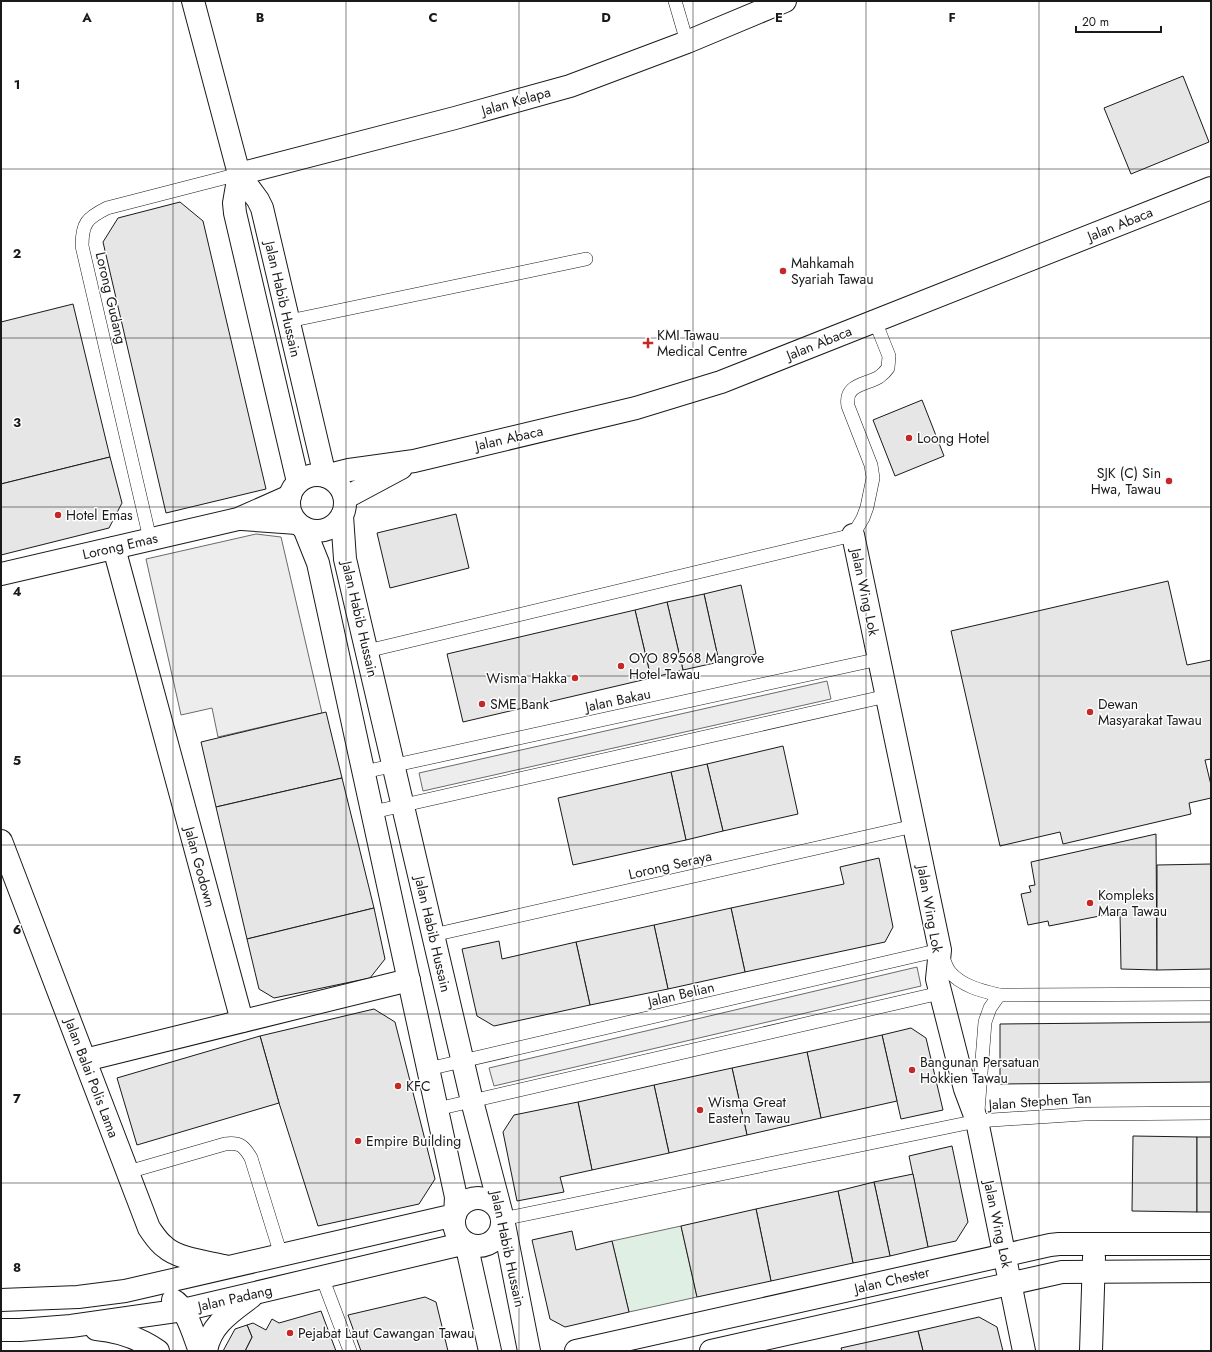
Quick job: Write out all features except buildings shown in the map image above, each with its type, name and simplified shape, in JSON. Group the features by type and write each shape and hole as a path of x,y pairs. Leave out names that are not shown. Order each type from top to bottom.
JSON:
{"street":[{"name":"Jalan Habib Hussain","path":"193,1 239,174 262,208 325,476"},
{"name":"Jalan Kelapa","path":"239,174 455,118 570,86 687,42 785,1"},
{"name":"Jalan Habib Hussain","path":"239,174 234,203 235,213 294,489"},
{"name":"Jalan Abaca","path":"325,476 349,470 414,461 636,408 722,382 1211,188"},
{"name":"Jalan Abaca","path":"344,507 414,461"},
{"path":"318,475 325,476 338,484 343,490 344,507 337,524 330,529 321,532 312,531 300,526 292,515 289,505 294,489 311,476 318,475"},
{"name":"Lorong Emas","path":"1,574 238,519 294,489"},
{"name":"Jalan Habib Hussain","path":"344,507 345,559 472,1101 503,1219 529,1351"},
{"name":"Lorong Emas","path":"238,519 300,526"},
{"name":"Jalan Habib Hussain","path":"300,526 318,563 456,1197 455,1215"},
{"name":"Jalan Wing Lok","path":"853,535 940,950 937,973 940,993 965,1089 977,1121 1024,1351"},
{"name":"Jalan Godown","path":"114,548 242,1021"},
{"name":"Jalan Balai Polis Lama","path":"1,841 149,1228 166,1249 179,1256 229,1267"},
{"path":"85,1060 409,980"},
{"path":"480,1198 488,1200 500,1211 503,1219 503,1226 500,1234 495,1240 481,1247 473,1246 459,1238 455,1231 455,1215 465,1202 480,1198"},
{"path":"1,1300 78,1297 125,1291 455,1215"},
{"path":"466,1243 490,1351"},
{"name":"Jalan Padang","path":"1,1330 71,1326 183,1310 466,1243"},
{"name":"Jalan Chester","path":"576,1351 1059,1244 1211,1244"},
{"path":"1091,1351 1094,1244"},
{"name":"Jalan Chester","path":"711,1351 1062,1272 1211,1271"},
{"path":"125,1291 166,1297 176,1302 183,1310 188,1320 200,1351"},
{"path":"206,1351 212,1334 219,1322 256,1293"},
{"path":"71,1326 110,1330 129,1336 158,1351"}],"lane":[{"path":"675,1 687,42"},
{"name":"Lorong Gudang","path":"150,539 82,246 82,232 87,221 95,214 107,208 239,174"},
{"path":"289,321 586,260"},
{"path":"367,651 853,535 863,518 867,507 873,478 872,465 848,406 847,400 849,394 856,387 880,376 888,368 889,356 875,321"},
{"name":"Jalan Bakau","path":"364,772 879,659"},
{"path":"372,812 887,696"},
{"name":"Lorong Seraya","path":"433,935 914,826"},
{"path":"940,950 949,970 962,982 978,990 999,995 1211,994"},
{"name":"Jalan Belian","path":"428,1069 940,950"},
{"path":"437,1109 940,993"},
{"name":"Jalan Stephen Tan","path":"999,995 990,1008 985,1022 977,1121 1084,1114 1211,1113"},
{"path":"503,1219 977,1121"},
{"path":"128,1172 225,1144 233,1143 241,1145 252,1158 280,1255"},
{"path":"322,1277 350,1351"}],"green space":[{"path":"681,1226 697,1297 629,1312 612,1241"}],"shaded area":[{"path":"256,534 281,537 322,713 218,737 212,708 181,715 146,559"},
{"path":"827,681 831,699 423,791 419,773"},
{"path":"917,967 921,986 494,1086 489,1068"}],"place":[{"name":"Mahkamah Syariah Tawau","path":"783,271"},
{"name":"KMI Tawau Medical Centre","path":"648,343"},
{"name":"Loong Hotel","path":"909,438"},
{"name":"SJK (C) Sin Hwa, Tawau","path":"1169,481"},
{"name":"Hotel Emas","path":"58,515"},
{"name":"OYO 89568 Mangrove Hotel Tawau","path":"621,666"},
{"name":"Wisma Hakka","path":"575,678"},
{"name":"SME Bank","path":"482,704"},
{"name":"Dewan Masyarakat Tawau","path":"1090,712"},
{"name":"Kompleks Mara Tawau","path":"1090,903"},
{"name":"Bangunan Persatuan Hokkien Tawau","path":"912,1070"},
{"name":"KFC","path":"398,1086"},
{"name":"Wisma Great Eastern Tawau","path":"700,1110"},
{"name":"Empire Building","path":"358,1141"},
{"name":"Pejabat Laut Cawangan Tawau","path":"290,1333"}]}
